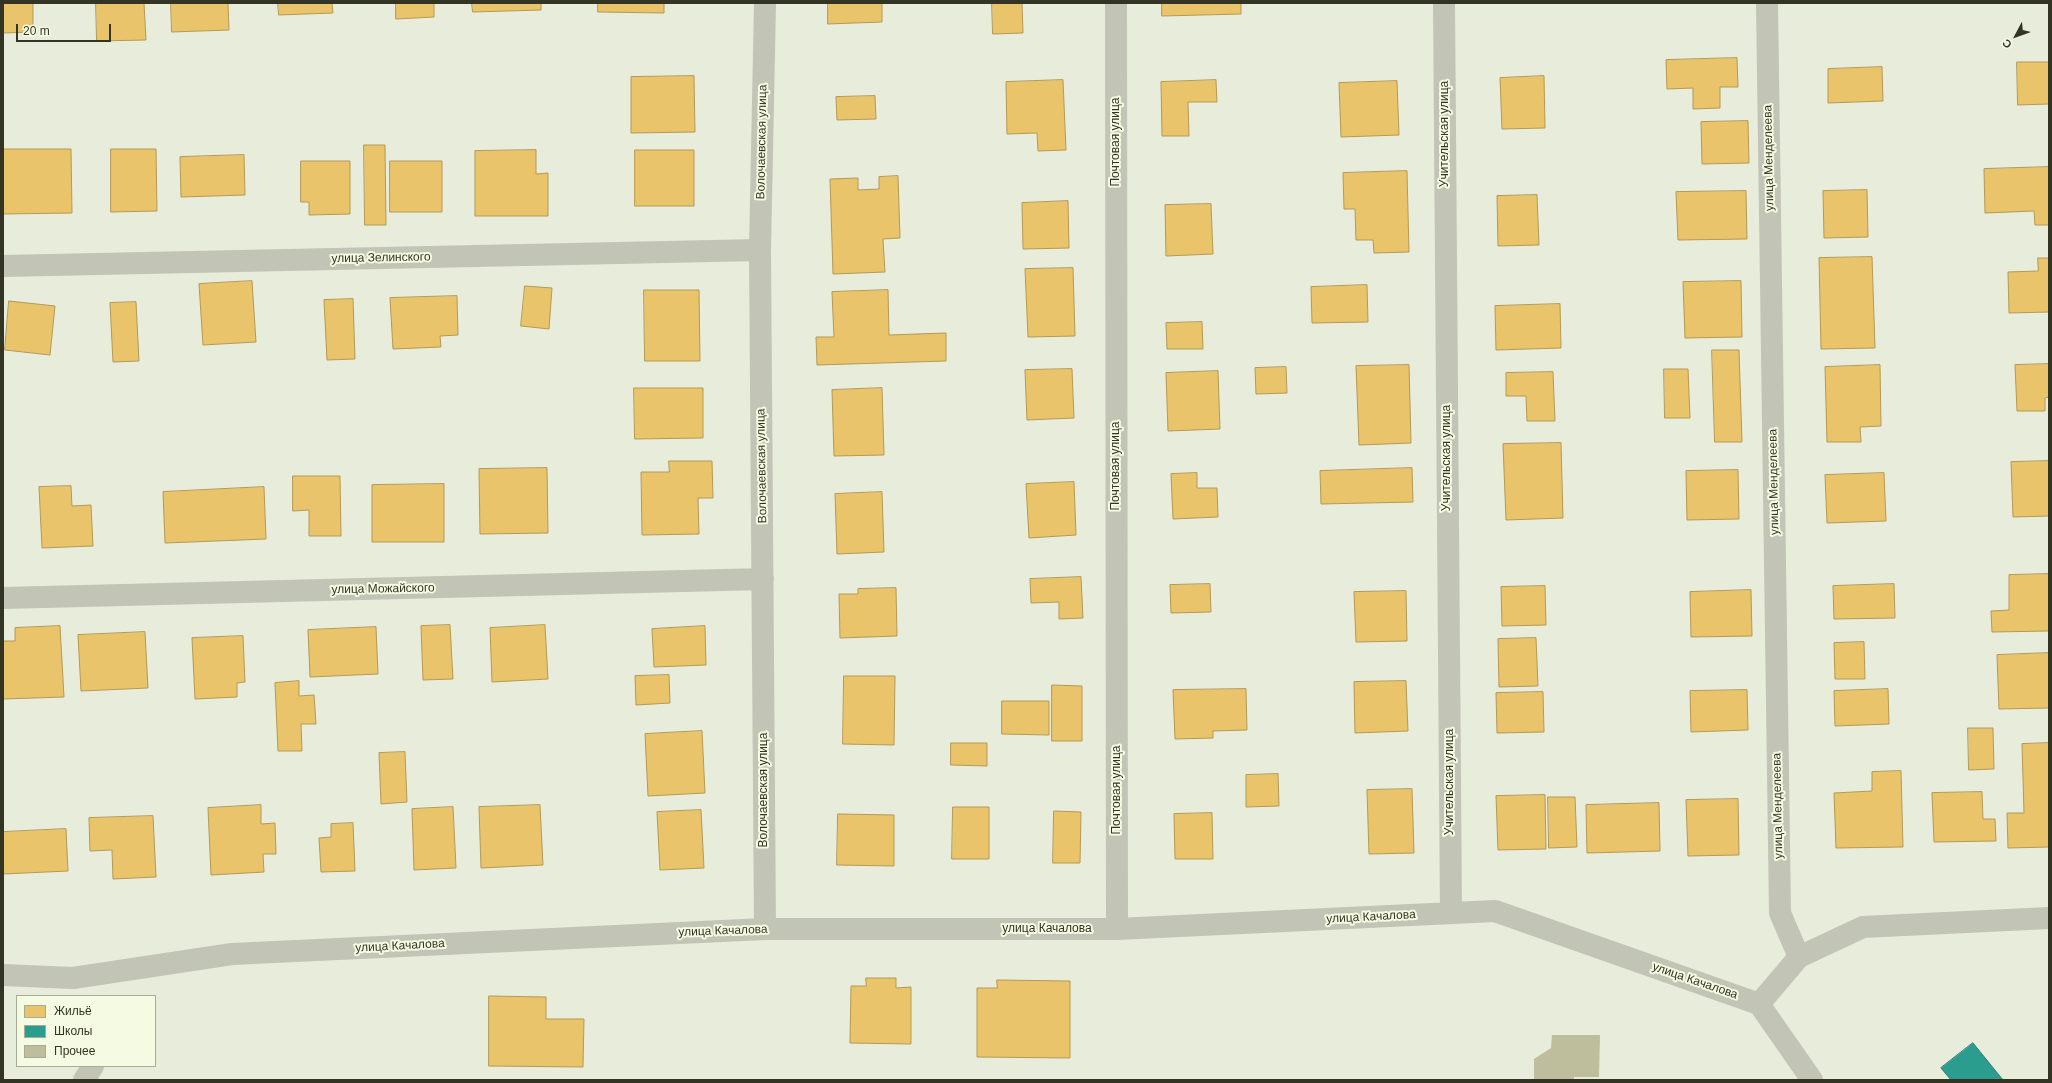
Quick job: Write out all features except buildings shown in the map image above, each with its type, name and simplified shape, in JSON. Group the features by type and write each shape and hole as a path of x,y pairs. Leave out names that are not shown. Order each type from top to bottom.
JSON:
{"street":[{"name":"Волочаевская улица","path":"765,3 760,250 765,929"},
{"name":"Почтовая улица","path":"1116,3 1117,929"},
{"name":"Учительская улица","path":"1444,3 1451,913"},
{"name":"улица Менделеева","path":"1767,3 1780,913 1799,956"},
{"name":"улица Зелинского","path":"3,266 760,250"},
{"name":"улица Можайского","path":"3,598 763,579"},
{"name":"улица Качалова","path":"3,975 75,987 232,954 765,929 1117,929 1495,911 1759,1004"},
{"path":"1812,1080 1759,1004 1799,956 1863,927 2049,918"},
{"path":"84,1080 92,1067"}]}
